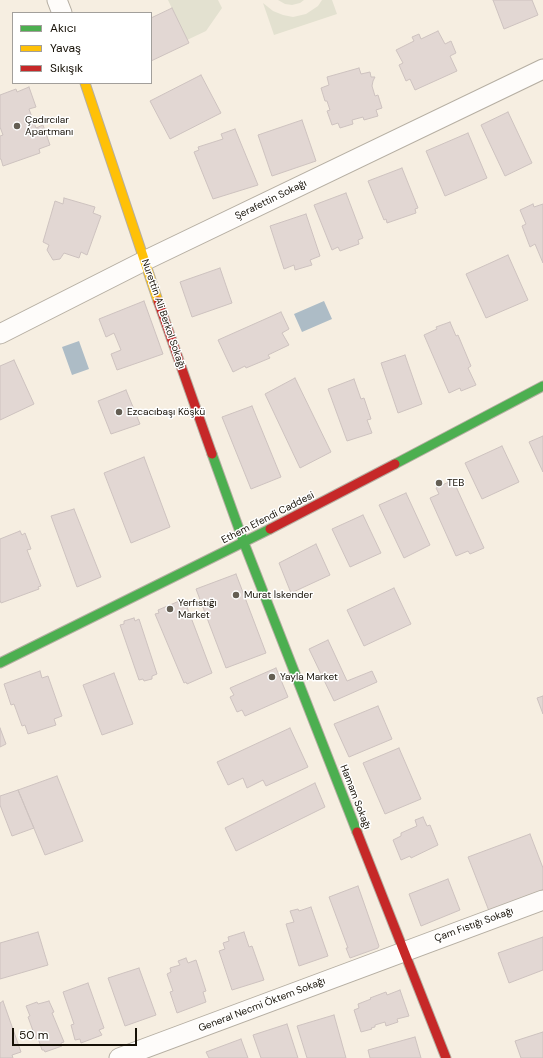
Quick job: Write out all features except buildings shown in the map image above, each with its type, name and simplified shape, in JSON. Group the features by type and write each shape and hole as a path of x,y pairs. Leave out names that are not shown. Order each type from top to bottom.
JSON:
{"street":[{"path":"57,0 62,12"},
{"name":"Şerafettin Sokağı","path":"0,334 144,261 543,69"},
{"name":"Nurettin Ali Berkol Sokağı","path":"85,84 144,261 244,543"},
{"name":"Ethem Efendi Caddesi","path":"0,663 244,543 543,386"},
{"name":"Hamam Sokağı","path":"244,543 446,1058"},
{"name":"Çam Fıstığı Sokağı","path":"404,951 543,900"},
{"name":"General Necmi Öktem Sokağı","path":"119,1058 404,951"}],"shaded area":[{"path":"168,0 218,0 222,8 206,31 187,40"},
{"path":"278,0 304,0 300,3 292,5 285,4"},
{"path":"322,0 332,0 337,14 274,35 263,3 273,11 293,17 306,14 318,6"},
{"path":"324,301 332,319 302,332 294,314"},
{"path":"79,341 89,369 72,375 62,347"}],"traffic: fast":[{"path":"395,464 543,386"},
{"path":"212,454 244,543 357,832"},
{"path":"0,663 270,529"}],"traffic: slow":[{"path":"85,84 158,301"}],"traffic: jam":[{"path":"158,301 212,454"},
{"path":"270,529 395,464"},
{"path":"357,832 446,1058"}],"place":[{"name":"Çadırcılar Apartmanı","path":"17,126"},
{"name":"Ezcacıbaşı Köşkü","path":"119,412"},
{"name":"TEB","path":"439,483"},
{"name":"Murat İskender","path":"236,595"},
{"name":"Yerfıstığı Market","path":"170,609"},
{"name":"Yayla Market","path":"272,677"}]}
